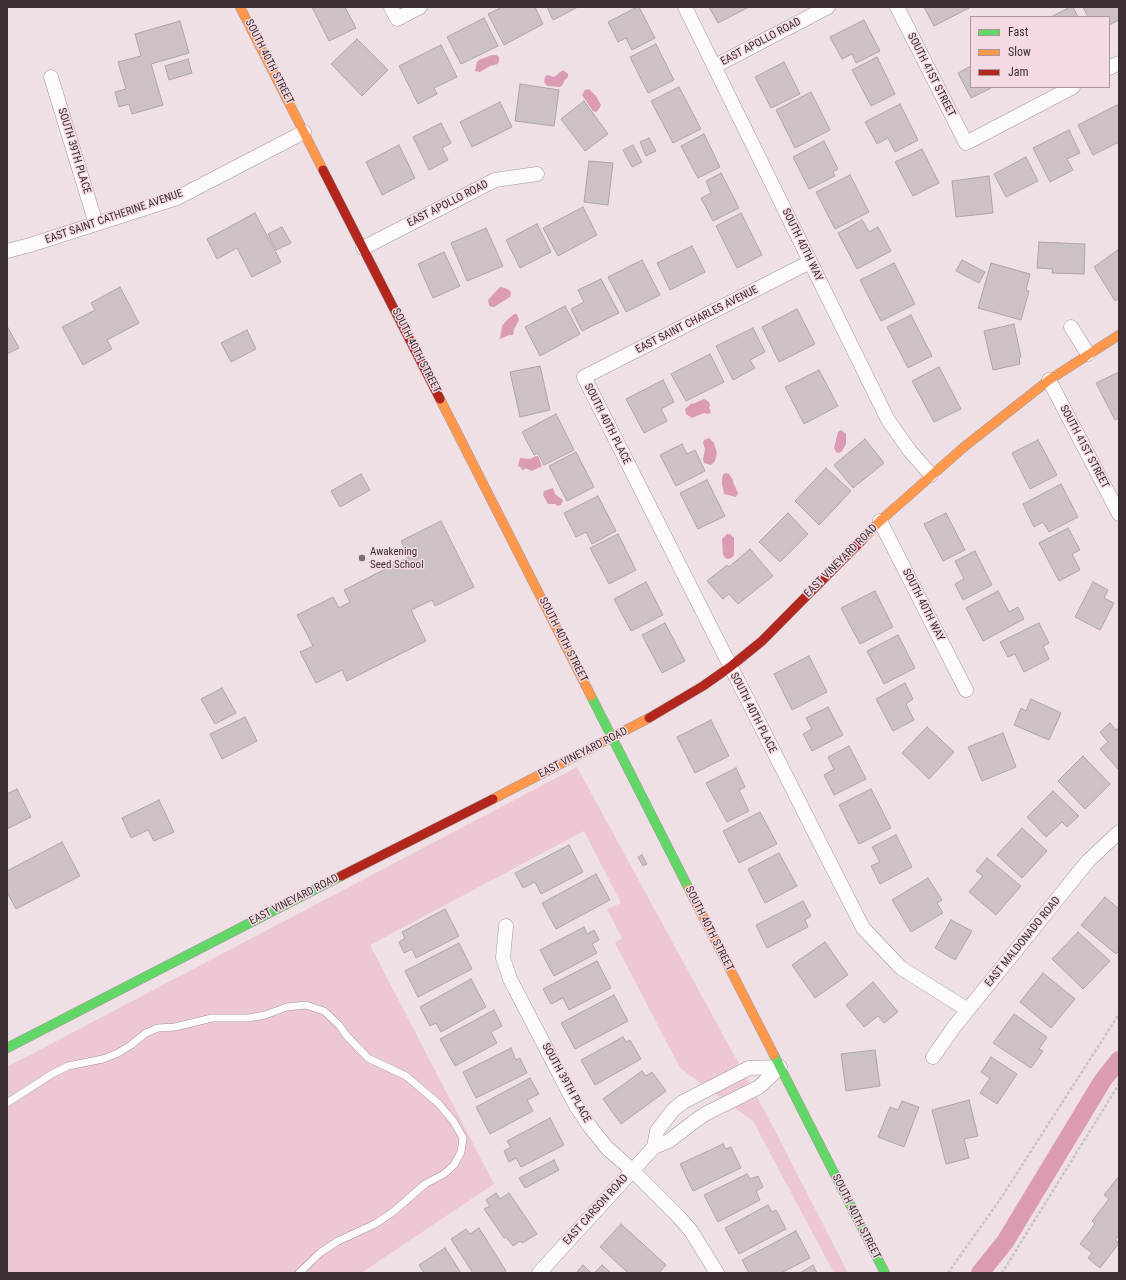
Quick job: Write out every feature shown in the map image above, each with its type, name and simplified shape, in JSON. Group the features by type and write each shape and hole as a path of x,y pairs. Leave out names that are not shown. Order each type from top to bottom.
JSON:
{"main road":[{"name":"SOUTH 40TH STREET","path":"240,7 885,1273"},
{"name":"EAST VINEYARD ROAD","path":"7,1048 612,738 703,686 730,667 762,641 880,521 964,447 1049,380 1119,335"}],"street":[{"path":"394,13 420,7"},
{"name":"SOUTH 40TH WAY","path":"685,7 888,420 910,451 931,475"},
{"name":"EAST APOLLO ROAD","path":"715,66 828,7"},
{"name":"SOUTH 41ST STREET","path":"897,7 966,143 1071,88"},
{"path":"1110,68 1119,63"},
{"name":"SOUTH 39TH PLACE","path":"51,77 96,224"},
{"name":"EAST SAINT CATHERINE AVENUE","path":"7,251 177,198 304,132"},
{"name":"EAST APOLLO ROAD","path":"363,248 495,180 537,174"},
{"name":"EAST SAINT CHARLES AVENUE","path":"584,378 810,262"},
{"path":"1071,327 1088,354"},
{"name":"SOUTH 40TH PLACE","path":"584,378 863,928 901,968 968,1010"},
{"name":"SOUTH 41ST STREET","path":"1049,380 1119,514"},
{"name":"SOUTH 40TH WAY","path":"880,521 966,690"},
{"name":"EAST MALDONADO ROAD","path":"933,1057 968,1010 1088,861 1119,832"},
{"name":"SOUTH 39TH PLACE","path":"506,926 503,958 514,986 576,1106 590,1128 607,1148 666,1202 679,1217 691,1232 717,1273"},
{"name":"EAST CARSON ROAD","path":"654,1147 657,1131 673,1110 683,1102 749,1068 780,1067"},
{"name":"EAST CARSON ROAD","path":"539,1273 654,1147 669,1141 695,1120 705,1114 759,1087 780,1067"},
{"path":"695,1096 705,1114"}],"lane":[{"path":"7,1103 52,1074 68,1066 103,1059 118,1053 146,1033 158,1028 175,1027 212,1018 248,1018 265,1015 287,1007 306,1005 324,1011 339,1025 356,1047 368,1058 406,1076 438,1103 454,1122 463,1138 461,1152 454,1165 444,1174 425,1184 393,1212 375,1224 338,1241 321,1252 299,1273"}],"path":[{"path":"948,1273 1001,1198 1119,1014"},
{"path":"1002,1273 1119,1084"}],"shaded area":[{"path":"492,55 499,57 498,64 490,66 480,72 475,71 479,60"},
{"path":"563,70 568,74 568,77 560,87 547,86 544,82 547,75 554,77"},
{"path":"589,89 596,96 601,105 596,112 593,111 582,95 585,90"},
{"path":"500,287 509,290 511,293 510,297 494,307 491,307 488,300"},
{"path":"514,314 517,314 519,320 514,329 513,335 500,339 502,326"},
{"path":"704,399 709,402 710,405 709,408 711,412 709,414 704,413 692,418 686,414 685,409 692,403 693,404"},
{"path":"841,430 846,434 846,444 839,453 836,452 834,448 838,432"},
{"path":"709,438 714,443 717,453 715,461 711,465 704,463 703,459 705,449 703,443 704,440"},
{"path":"538,456 542,466 532,471 525,468 524,470 521,469 521,467 518,466 520,458 530,459"},
{"path":"725,473 729,474 733,480 738,493 736,497 724,494 722,478"},
{"path":"553,488 555,494 563,500 561,505 558,506 555,504 548,504 543,495 544,491"},
{"path":"727,534 730,534 734,538 734,555 727,559 723,555 722,539"},
{"path":"577,767 771,1123 848,1273 834,1273 753,1121 680,1068 615,943 622,938 607,909 621,903 584,831 370,945 494,1184 361,1273 7,1273 7,1067"}],"building":[{"path":"312,7 345,7 356,28 329,41"},
{"path":"502,7 535,7 543,24 504,45 488,14"},
{"path":"547,7 578,7 553,20"},
{"path":"639,7 655,38 632,50 626,38 618,42 608,22"},
{"path":"709,7 749,7 718,23"},
{"path":"924,7 969,7 969,8 934,26"},
{"path":"1070,7 1073,7 1078,16 1053,16"},
{"path":"1083,7 1119,7 1119,20 1110,24 1110,16 1088,16"},
{"path":"484,18 498,46 461,64 447,37"},
{"path":"864,20 880,51 856,63 852,54 842,59 830,37"},
{"path":"180,21 189,53 151,64 163,105 132,114 129,104 119,107 115,92 126,89 118,62 141,56 135,34"},
{"path":"357,39 388,70 362,96 331,64"},
{"path":"656,44 674,80 648,93 630,57"},
{"path":"441,45 457,77 434,88 437,94 418,104 399,66"},
{"path":"877,57 895,94 871,106 852,70"},
{"path":"188,59 192,73 169,80 165,66"},
{"path":"784,62 800,94 771,108 755,77"},
{"path":"970,67 970,88 991,88 971,98 958,73"},
{"path":"520,84 559,90 554,126 515,121"},
{"path":"679,87 701,129 673,143 651,101"},
{"path":"811,92 830,130 795,148 776,110"},
{"path":"584,101 608,134 585,151 561,119"},
{"path":"500,102 512,127 472,147 460,122"},
{"path":"900,104 918,140 895,152 888,138 877,144 865,122"},
{"path":"1117,105 1119,109 1119,142 1093,155 1078,125"},
{"path":"441,123 451,143 442,148 448,160 429,170 413,137"},
{"path":"1069,130 1080,153 1067,159 1073,170 1050,182 1033,148"},
{"path":"704,134 720,167 698,178 681,146"},
{"path":"649,138 656,151 646,156 640,142"},
{"path":"824,141 838,169 833,172 835,176 809,189 793,157"},
{"path":"399,145 415,178 382,195 366,162"},
{"path":"633,145 642,162 632,167 623,150"},
{"path":"922,149 939,183 913,196 895,162"},
{"path":"1026,157 1038,181 1006,197 994,174"},
{"path":"589,161 613,163 608,205 584,202"},
{"path":"721,173 739,208 713,221 701,198 711,193 706,181"},
{"path":"850,175 869,212 835,229 816,192"},
{"path":"989,176 993,213 956,217 952,181"},
{"path":"583,207 597,235 558,256 543,228"},
{"path":"255,213 281,262 252,277 237,248 217,259 207,239"},
{"path":"741,213 762,255 737,268 716,226"},
{"path":"862,220 869,232 878,227 891,251 857,269 838,233"},
{"path":"537,224 551,252 520,268 506,240"},
{"path":"282,227 291,243 276,250 268,234"},
{"path":"486,228 503,266 467,281 451,243"},
{"path":"1039,242 1085,244 1084,274 1052,273 1053,269 1037,268"},
{"path":"692,246 705,272 670,290 657,263"},
{"path":"1119,249 1119,298 1115,301 1094,267"},
{"path":"444,252 460,286 433,298 418,264"},
{"path":"642,260 660,295 626,312 608,277"},
{"path":"962,260 985,272 979,283 956,271"},
{"path":"894,263 915,304 881,321 860,280"},
{"path":"991,263 1030,274 1026,290 1029,291 1021,320 978,308"},
{"path":"601,279 619,313 582,331 571,309 584,302 578,290"},
{"path":"120,287 139,323 107,340 112,349 83,365 62,327 95,310 91,303"},
{"path":"565,306 580,334 540,356 525,327"},
{"path":"797,309 815,344 779,362 762,327"},
{"path":"911,315 932,356 908,368 887,327"},
{"path":"1014,324 1021,357 1019,358 1020,364 993,370 984,331"},
{"path":"7,326 19,348 7,354"},
{"path":"753,328 765,352 750,360 755,368 733,380 716,346"},
{"path":"247,330 256,349 231,362 221,343"},
{"path":"710,354 724,382 686,401 671,374"},
{"path":"540,366 550,410 520,417 510,372"},
{"path":"939,367 961,409 934,422 912,381"},
{"path":"819,370 838,406 804,424 785,387"},
{"path":"1119,372 1119,418 1115,420 1096,383"},
{"path":"663,380 674,402 661,409 667,421 644,433 626,399"},
{"path":"556,414 574,450 544,465 538,453 534,455 522,432"},
{"path":"865,439 884,463 853,488 834,465"},
{"path":"1038,440 1057,475 1030,489 1012,453"},
{"path":"682,444 687,454 695,450 705,471 676,486 660,455"},
{"path":"576,452 594,487 567,501 549,466"},
{"path":"826,468 851,491 819,525 795,501"},
{"path":"361,474 370,490 340,507 331,491"},
{"path":"707,480 725,516 698,529 680,493"},
{"path":"1061,484 1078,517 1049,532 1043,522 1034,527 1023,504"},
{"path":"598,496 616,531 592,544 586,532 576,537 564,513"},
{"path":"788,513 808,534 780,562 759,542"},
{"path":"946,513 965,550 943,561 924,524"},
{"path":"441,521 474,587 435,606 432,600 411,610 426,641 347,681 342,670 316,683 300,652 313,646 297,615 333,597 339,608 350,602 344,590 409,557 401,541"},
{"path":"1068,528 1080,550 1072,554 1080,570 1059,581 1039,543"},
{"path":"618,534 636,570 609,584 590,548"},
{"path":"750,549 773,576 738,604 729,594 723,599 707,581 727,565 729,567"},
{"path":"975,551 992,585 963,600 955,584 964,579 955,561"},
{"path":"646,582 663,615 631,631 614,599"},
{"path":"1093,582 1108,590 1104,598 1114,603 1100,630 1075,617"},
{"path":"875,591 893,627 860,644 841,608"},
{"path":"998,591 1009,612 1018,607 1024,619 983,641 966,608"},
{"path":"665,623 685,661 662,673 642,635"},
{"path":"1039,623 1049,643 1043,646 1049,659 1024,672 1015,654 1008,657 1000,642"},
{"path":"898,635 915,668 884,684 867,651"},
{"path":"809,656 827,692 792,710 774,674"},
{"path":"905,683 913,699 906,704 914,720 893,731 876,699"},
{"path":"222,688 236,713 215,724 201,699"},
{"path":"1031,699 1061,713 1049,740 1014,725 1021,708 1026,711"},
{"path":"828,707 843,735 812,751 803,734 812,729 806,718"},
{"path":"245,717 257,741 222,759 210,734"},
{"path":"711,720 729,756 695,773 677,737"},
{"path":"1110,723 1116,730 1119,728 1119,770 1100,749 1108,742 1100,732"},
{"path":"927,727 954,752 929,779 902,753"},
{"path":"1003,733 1016,767 982,781 968,747"},
{"path":"849,746 866,779 834,795 824,775 834,769 828,757"},
{"path":"1083,756 1110,784 1085,809 1058,781"},
{"path":"736,768 745,787 739,790 749,811 727,822 706,783"},
{"path":"17,789 31,817 7,829 7,794"},
{"path":"871,789 891,828 859,844 839,805"},
{"path":"1053,791 1079,816 1067,827 1062,822 1046,837 1027,817"},
{"path":"159,800 174,832 154,841 148,830 131,838 122,818"},
{"path":"760,812 777,844 739,863 723,831"},
{"path":"1022,828 1047,851 1022,878 997,855"},
{"path":"896,835 912,867 880,884 871,866 880,862 872,847"},
{"path":"62,842 80,876 16,909 7,892 7,871"},
{"path":"569,845 583,872 541,894 535,882 523,888 515,873"},
{"path":"779,853 797,886 765,903 748,869"},
{"path":"642,855 647,864 643,866 638,857"},
{"path":"987,858 1021,886 996,915 969,892 983,876 976,871"},
{"path":"596,874 610,900 556,929 542,903"},
{"path":"928,878 942,900 937,903 943,913 911,932 892,900"},
{"path":"1105,897 1119,909 1119,951 1116,954 1081,925"},
{"path":"803,901 811,916 805,920 808,927 767,948 756,925"},
{"path":"445,909 459,936 416,958 412,949 404,953 399,942 405,938 402,932"},
{"path":"951,920 972,931 955,960 935,948"},
{"path":"584,927 587,934 594,930 599,940 592,944 597,953 554,976 540,950"},
{"path":"1078,932 1110,961 1083,989 1052,959"},
{"path":"825,942 848,975 815,998 792,965"},
{"path":"459,943 472,969 418,997 405,971"},
{"path":"597,961 611,988 569,1010 563,998 551,1004 543,989"},
{"path":"1043,973 1075,999 1051,1028 1020,1002"},
{"path":"471,979 486,1007 441,1032 436,1023 430,1026 420,1007"},
{"path":"873,982 898,1012 884,1023 878,1016 864,1027 846,1005"},
{"path":"614,995 628,1021 575,1049 561,1023"},
{"path":"494,1010 502,1026 491,1032 497,1043 455,1066 440,1039"},
{"path":"1014,1014 1047,1037 1039,1049 1043,1051 1031,1068 993,1043"},
{"path":"623,1037 626,1042 630,1040 641,1059 595,1085 581,1060"},
{"path":"511,1048 516,1060 520,1058 527,1073 476,1098 463,1072"},
{"path":"875,1050 880,1086 846,1091 841,1054"},
{"path":"991,1057 1017,1074 997,1104 980,1093 990,1078 981,1072"},
{"path":"642,1071 646,1076 652,1072 666,1091 621,1124 603,1099"},
{"path":"530,1078 539,1094 527,1100 533,1111 490,1134 476,1107"},
{"path":"969,1100 978,1136 964,1139 969,1158 946,1164 932,1110"},
{"path":"902,1101 919,1107 904,1147 878,1137 890,1107 898,1110"},
{"path":"550,1118 564,1145 521,1167 516,1158 509,1162 504,1151 511,1147 507,1141"},
{"path":"723,1144 726,1149 731,1147 741,1168 693,1191 680,1164"},
{"path":"554,1160 559,1170 525,1188 519,1178"},
{"path":"747,1174 750,1179 758,1176 763,1187 756,1191 760,1200 718,1222 704,1195"},
{"path":"1119,1176 1119,1235 1115,1240 1119,1243 1100,1268 1088,1258 1092,1253 1080,1244 1095,1224 1092,1221 1109,1199 1104,1195"},
{"path":"496,1193 500,1199 509,1193 537,1234 522,1243 520,1241 513,1246 506,1237 504,1238 484,1209 490,1206 486,1200"},
{"path":"768,1205 772,1212 776,1210 786,1229 739,1254 725,1228"},
{"path":"621,1224 666,1265 659,1273 628,1273 600,1247"},
{"path":"479,1228 506,1271 504,1273 473,1273 451,1239 466,1229 470,1234"},
{"path":"796,1231 810,1258 781,1273 749,1273 742,1260"},
{"path":"445,1248 461,1273 424,1273 419,1265"},
{"path":"583,1265 591,1273 576,1273"},
{"path":"602,1265 611,1273 594,1273"},
{"path":"813,1265 817,1273 800,1273"}],"waterway":[{"path":"980,1273 1005,1242 1103,1080 1119,1060"}],"traffic: fast":[{"path":"591,696 689,889"},
{"path":"7,1048 341,876"},
{"path":"774,1055 885,1273"}],"traffic: slow":[{"path":"240,7 323,170"},
{"path":"862,540 880,521 964,447 1049,380 1119,335"},
{"path":"440,399 591,696"},
{"path":"493,799 649,718"},
{"path":"689,889 774,1055"}],"traffic: jam":[{"path":"323,170 440,399"},
{"path":"649,718 703,686 730,667 762,641 862,540"},
{"path":"341,876 493,799"}],"place":[{"name":"Awakening Seed School","path":"362,558"}]}
